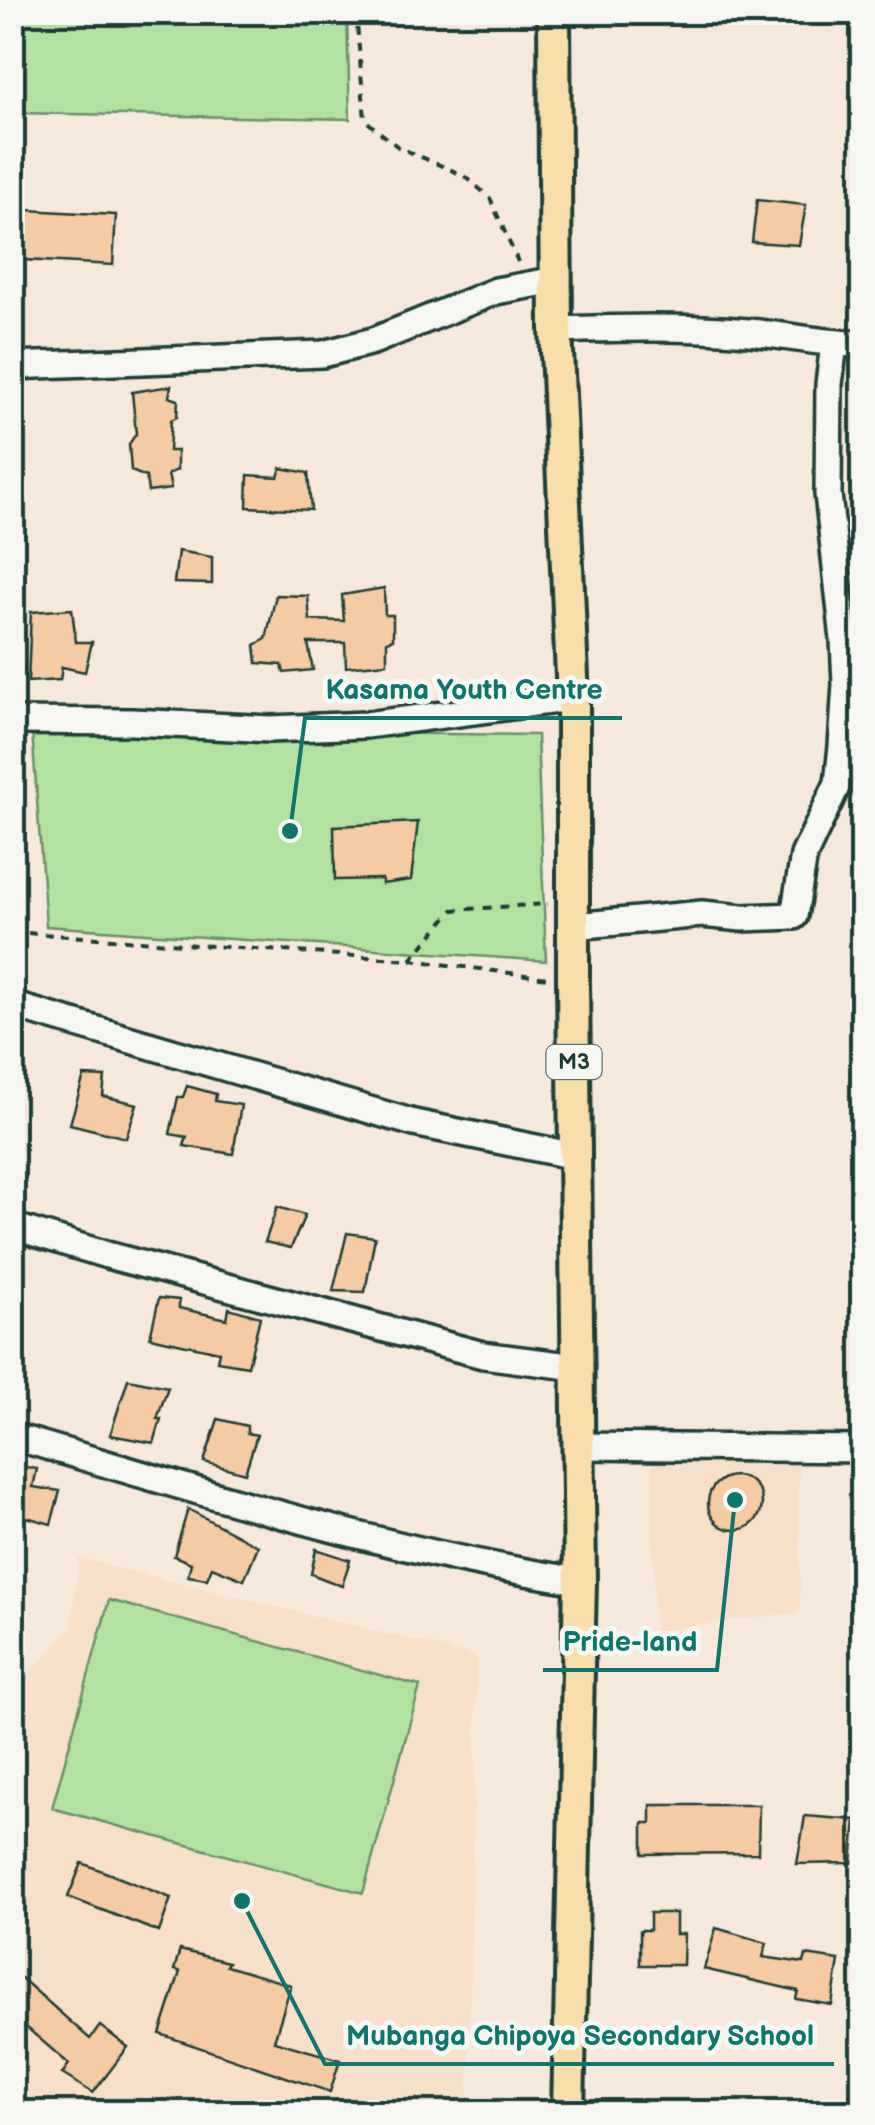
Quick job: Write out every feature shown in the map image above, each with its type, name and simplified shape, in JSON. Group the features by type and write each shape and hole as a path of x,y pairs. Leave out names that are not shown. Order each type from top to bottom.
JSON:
{"main road":[{"name":"M3","path":"554,12 556,330 573,698 580,1581 568,2112"}],"street":[{"path":"12,366 323,354 372,341 496,291 556,280"},
{"path":"556,330 655,327 862,344"},
{"path":"573,914 794,916 804,855 838,783 842,746 844,640 828,494 829,384 834,344"},
{"path":"12,721 309,728 366,725 573,698"},
{"path":"12,1005 414,1122 574,1156"},
{"path":"12,1226 107,1256 483,1355 577,1367"},
{"path":"12,1436 172,1485 386,1543 491,1568 580,1581"},
{"path":"578,1446 862,1449"}],"path":[{"path":"356,12 365,120 398,147 465,176 490,198 520,264 524,286"},
{"path":"411,960 452,910 573,914"},
{"path":"12,932 411,960 573,981"}],"shaded area":[{"path":"652,1457 799,1461 800,1612 654,1631"},
{"path":"79,1558 477,1656 468,2112 12,2110 12,1692 71,1628"}],"green space":[{"path":"13,12 347,13 350,119 13,113"},
{"path":"32,730 537,735 546,961 46,926"},
{"path":"109,1600 420,1686 363,1893 52,1808"}],"building":[{"path":"757,200 806,205 799,245 752,242"},
{"path":"27,210 116,215 113,265 24,260"},
{"path":"171,386 169,397 178,400 177,417 171,420 169,451 177,451 177,470 168,474 171,489 148,492 146,477 131,471 129,444 136,434 132,392"},
{"path":"281,468 308,473 311,510 247,507 248,475 278,477"},
{"path":"178,551 212,557 212,584 174,583"},
{"path":"384,588 385,615 393,615 387,663 346,667 345,643 308,643 313,670 284,673 282,665 257,663 255,645 266,639 276,595 308,596 310,620 344,621 342,595"},
{"path":"72,609 76,642 92,642 85,672 62,667 60,680 28,682 31,612"},
{"path":"418,822 411,880 382,884 382,879 335,880 334,826"},
{"path":"84,1076 105,1077 103,1096 137,1104 126,1138 70,1124"},
{"path":"187,1086 216,1094 215,1101 241,1105 233,1154 184,1146 187,1137 170,1134 178,1097 183,1097"},
{"path":"277,1207 305,1215 291,1248 265,1242"},
{"path":"347,1233 375,1237 365,1292 333,1291"},
{"path":"159,1298 179,1300 179,1308 227,1319 229,1308 260,1317 248,1366 217,1361 219,1352 150,1337"},
{"path":"128,1379 168,1387 154,1443 110,1435"},
{"path":"218,1419 247,1426 247,1433 257,1435 245,1473 204,1462"},
{"path":"12,1465 37,1469 33,1487 60,1491 51,1524 12,1513"},
{"path":"735,1476 754,1484 762,1503 754,1522 735,1530 716,1522 708,1503 716,1484"},
{"path":"188,1509 258,1546 244,1580 212,1567 207,1579 188,1576 191,1563 174,1556"},
{"path":"316,1549 350,1560 342,1586 311,1574"},
{"path":"651,1805 759,1805 758,1853 643,1854 643,1823 651,1823"},
{"path":"805,1816 856,1820 852,1863 797,1864"},
{"path":"82,1863 171,1898 159,1932 68,1897"},
{"path":"650,1913 676,1913 676,1934 684,1934 683,1965 640,1965 640,1930 650,1930"},
{"path":"716,1928 767,1943 763,1957 804,1963 806,1955 839,1960 832,2005 796,1999 798,1991 704,1969"},
{"path":"180,1950 291,1985 274,2041 340,2060 330,2092 160,2034 180,1972 174,1970"},
{"path":"12,1970 90,2039 100,2026 128,2047 93,2093 62,2074 69,2064 12,2015"}],"place":[{"name":"Kasama Youth Centre","path":"290,831"},
{"name":"Pride-land","path":"735,1500"},
{"name":"Mubanga Chipoya Secondary School","path":"242,1901"}]}
